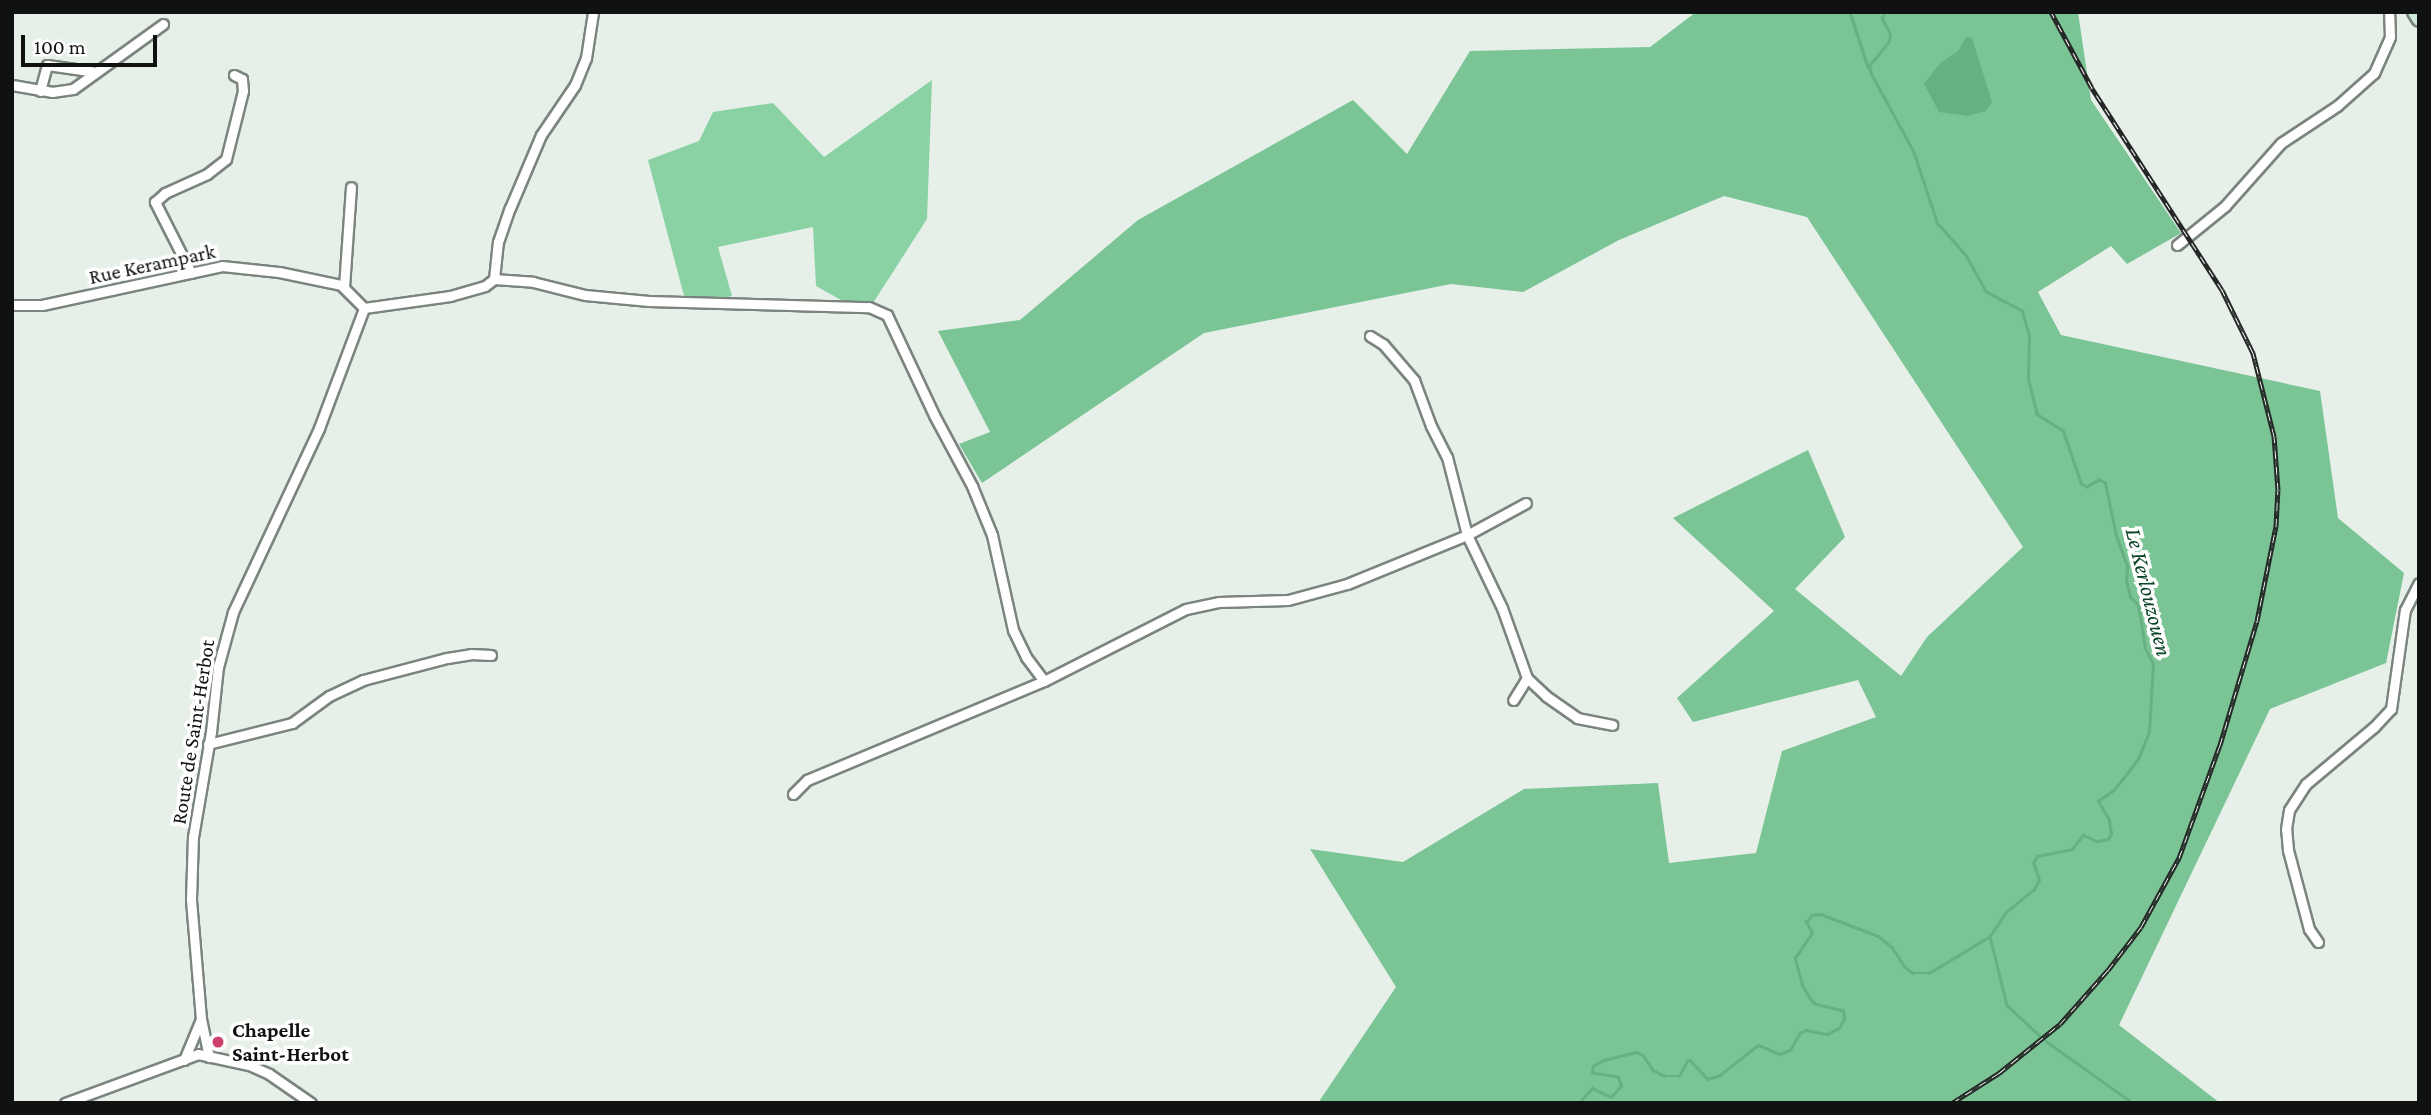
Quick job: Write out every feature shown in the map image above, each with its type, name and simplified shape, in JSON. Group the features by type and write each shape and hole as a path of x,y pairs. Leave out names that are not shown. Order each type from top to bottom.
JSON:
{"main road":[{"path":"2414,12 2419,20"}],"street":[{"path":"494,279 498,242 510,208 541,135 575,85 586,58 593,12"},
{"path":"2178,245 2225,206 2281,143 2337,106 2374,73 2390,37 2389,12"},
{"path":"12,85 40,91 73,89 163,24"},
{"path":"40,91 47,65 97,72"},
{"path":"191,273 155,202 164,194 207,174 226,159 243,91 242,79 234,75"},
{"path":"351,187 344,287 364,308 450,296 485,286 494,279 533,282 585,295 649,301 869,307 887,315 934,415 972,486 992,535 1013,631 1026,657 1044,681"},
{"name":"Rue Kerampark","path":"12,305 42,305 222,266 252,268 344,287"},
{"name":"Route de Saint-Herbot","path":"184,1060 201,1019 191,899 193,837 218,667 233,612 319,428 364,308"},
{"path":"1370,336 1389,350 1414,380 1431,426 1447,457 1466,535 1502,608 1527,678 1546,696 1577,718 1612,725"},
{"path":"793,794 807,780 1044,681 1186,609 1219,602 1288,600 1347,584 1466,535 1527,503"},
{"path":"2318,942 2309,929 2288,850 2289,810 2306,784 2374,727 2391,709 2405,610 2419,583"},
{"path":"208,744 292,723 328,696 363,680 447,658 471,654 491,655"},
{"path":"1513,699 1527,678"},
{"path":"201,1019 209,1057"},
{"path":"65,1103 198,1054 249,1065 269,1074 311,1103"}],"shaded area":[{"path":"1696,12 2078,12 2091,100 2181,233 2127,264 2111,246 2038,292 2061,335 2320,391 2338,518 2404,573 2386,663 2270,709 2119,1025 2220,1103 1318,1103 1396,987 1310,849 1403,862 1524,789 1658,783 1669,863 1756,853 1782,751 1876,717 1858,680 1693,722 1677,698 1774,611 1673,518 1808,450 1845,537 1795,589 1901,676 1927,637 2023,547 1807,217 1724,196 1619,240 1523,292 1451,284 1204,333 982,483 959,444 990,432 938,331 1020,320 1138,220 1353,100 1407,154 1470,51 1650,47"},
{"path":"1967,36 1972,38 1992,102 1986,111 1968,116 1939,112 1924,84 1940,63 1958,51"},
{"path":"932,80 927,219 866,314 816,286 813,227 718,247 732,296 687,307 648,160 699,141 713,112 773,103 824,157"}],"waterway":[{"path":"1850,12 1868,67"},
{"name":"Le Kerlouzouen","path":"1579,1103 1592,1088 1611,1097 1621,1086 1618,1077 1592,1073 1593,1066 1604,1060 1636,1052 1643,1055 1653,1070 1665,1076 1679,1076 1690,1060 1708,1079 1720,1075 1758,1045 1779,1054 1790,1050 1800,1033 1806,1030 1827,1034 1839,1028 1844,1019 1843,1011 1815,1004 1810,999 1802,985 1795,958 1812,933 1806,922 1812,915 1821,914 1878,936 1892,947 1905,967 1913,973 1929,973 1990,936 2006,912 2034,889 2039,880 2033,863 2037,856 2072,849 2083,835 2097,841 2108,839 2111,834 2109,820 2098,801 2114,790 2138,759 2149,732 2153,664 2145,648 2138,605 2130,597 2126,581 2127,566 2116,536 2105,483 2099,480 2087,487 2081,484 2063,431 2037,415 2028,380 2029,336 2022,311 1986,292 1966,256 1937,223 1913,151 1871,74 1869,66 1889,41 1890,34 1882,19 1884,12"},
{"path":"1990,936 2007,1005 2039,1035"},
{"path":"2046,1041 2133,1103"}],"railway":[{"path":"1952,1103 1999,1073 2060,1024 2108,970 2141,927 2179,858 2220,745 2257,621 2276,526 2278,490 2274,436 2253,353 2222,290 2092,88 2051,12"}],"place":[{"name":"Chapelle Saint-Herbot","path":"218,1042"}]}
